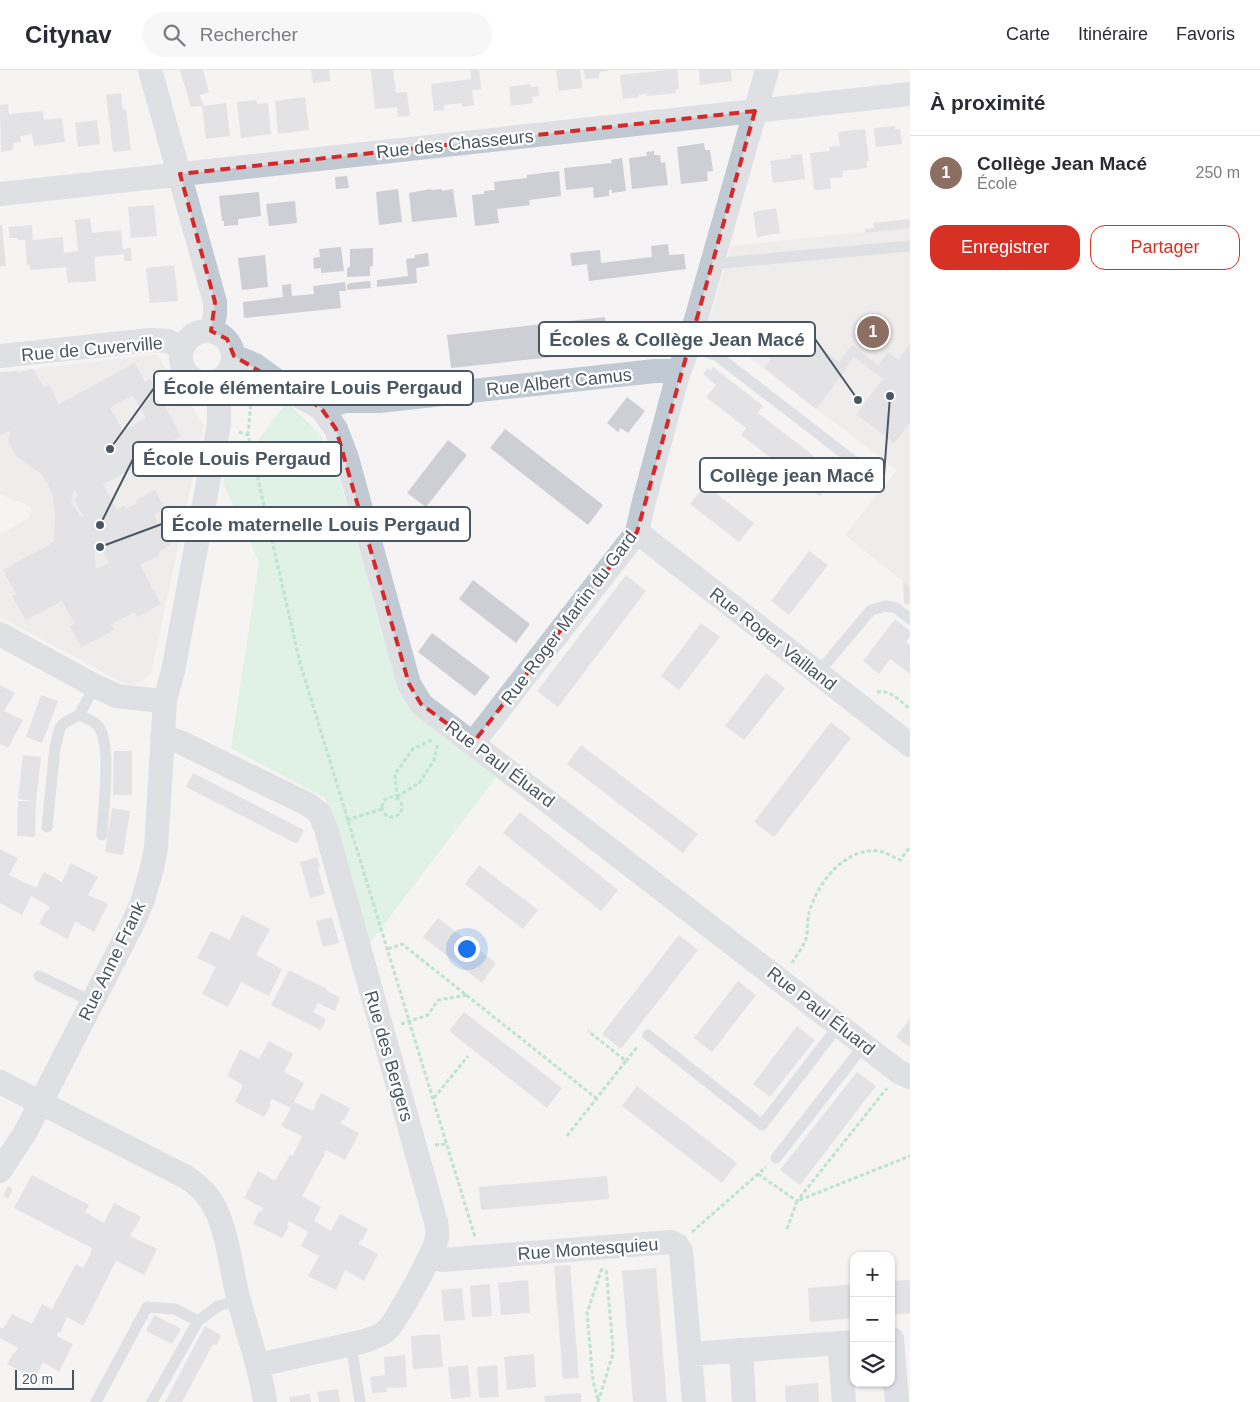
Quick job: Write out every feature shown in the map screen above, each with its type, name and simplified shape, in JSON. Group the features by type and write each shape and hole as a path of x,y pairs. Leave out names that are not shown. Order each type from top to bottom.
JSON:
{"street":[{"path":"150,70 215,302 215,315 211,330"},
{"name":"Rue Roger Martin du Gard","path":"473,743 637,532 679,371 688,347 767,70"},
{"name":"Rue des Chasseurs","path":"0,194 910,94"},
{"path":"211,330 227,339 244,360 232,366 226,376 216,382 207,383 197,381 188,376 180,358 186,340 194,334 211,330"},
{"name":"Rue de Cuverville","path":"0,356 150,340 168,341 182,348"},
{"name":"Rue Paul Éluard","path":"244,360 295,394 321,408 336,428 347,458 408,684 421,704 905,1075"},
{"name":"Rue Albert Camus","path":"321,408 346,401 378,401 655,371 679,371"},
{"name":"Rue Anne Frank","path":"0,1171 25,1133 133,923 143,900 152,868 158,822 165,700 173,671 219,424 219,395 216,382"},
{"name":"Rue Roger Vailland","path":"637,532 910,745"},
{"path":"0,634 116,696 165,700"},
{"name":"Rue des Bergers","path":"162,737 180,742 309,805 319,813 325,828 436,1222 438,1237 431,1255 387,1330 376,1338 258,1364"},
{"path":"0,1082 186,1177 199,1186 209,1198 220,1221 239,1300 258,1364 265,1402"},
{"name":"Rue Montesquieu","path":"431,1255 442,1260 605,1253 671,1242 677,1244 680,1250 694,1402"},
{"path":"897,1402 898,1338"},
{"path":"691,1354 846,1342 844,1402"},
{"path":"741,1350 744,1402"}],"lane":[{"path":"711,264 910,246"},
{"path":"688,347 716,354 864,469"},
{"path":"818,673 871,610 886,606 896,608 910,619"},
{"path":"47,827 55,747 60,728 64,723 79,715 95,686"},
{"path":"79,715 99,726 106,750 102,835"},
{"path":"38,976 93,1002"},
{"path":"648,1035 762,1124 839,1025"},
{"path":"776,1158 864,1045"},
{"path":"152,1402 198,1321 218,1306 239,1300"},
{"path":"96,1402 147,1307 175,1309 198,1321"},
{"path":"351,1344 360,1402"}],"path":[{"path":"244,360 248,435 300,663 482,1257"},
{"path":"219,424 248,435"},
{"path":"397,798 387,798 383,803 383,813 389,817 399,815 403,806 397,798 396,774 413,749 439,736 434,760 420,782 397,798"},
{"path":"325,828 382,809"},
{"path":"781,981 806,940 809,912 822,885 835,868 847,858 864,852 880,851 900,860 910,847"},
{"path":"388,948 402,944 596,1098"},
{"path":"381,1030 428,1016 438,1000 467,996"},
{"path":"567,1136 626,1061 588,1031"},
{"path":"433,1098 468,1056"},
{"path":"787,1229 797,1202 905,1075"},
{"path":"797,1202 910,1156"},
{"path":"677,1244 776,1158"},
{"path":"758,1174 797,1202"},
{"path":"598,1401 593,1381 587,1313 605,1253"},
{"path":"598,1401 613,1349 605,1253"}],"highlighted area":[{"path":"755,111 637,532 473,743 421,704 409,684 336,429 321,408 234,356 227,339 211,331 215,302 180,174"}],"shaded area":[{"path":"910,227 910,587 845,535 897,470 708,326 731,246"},
{"path":"156,354 204,425 151,673 144,680 134,685 122,682 0,617 0,533 28,519 32,510 30,506 0,494 0,373"}],"green space":[{"path":"287,402 320,434 331,455 398,688 406,704 418,716 497,776 369,944 325,798 231,748 259,562 223,483 231,440 256,443"}],"building":[{"path":"180,70 203,70 209,92 200,95 204,106 226,103 230,136 206,139 202,106 191,107"},
{"path":"311,70 329,70 330,81 313,83"},
{"path":"371,70 393,70 396,93 407,92 410,116 398,117 397,107 375,109"},
{"path":"470,70 479,70 481,89 472,90 474,105 462,107 462,103 444,105 444,110 434,111 431,84 471,79"},
{"path":"580,70 582,88 559,91 556,71"},
{"path":"584,70 608,71 599,72 599,78 585,79"},
{"path":"677,70 679,89 675,90 676,93 647,96 647,94 623,99 620,75"},
{"path":"699,70 731,70 732,81 700,85"},
{"path":"530,84 531,87 538,86 539,96 532,97 533,103 511,106 509,87"},
{"path":"121,93 123,110 126,109 131,150 113,152 106,95"},
{"path":"305,97 309,130 278,134 275,101"},
{"path":"256,100 257,104 268,103 271,134 241,138 237,102"},
{"path":"8,104 9,114 43,111 44,120 62,118 65,142 34,146 32,134 20,136 21,142 13,143 13,150 1,152 0,105"},
{"path":"97,120 100,144 78,147 75,123"},
{"path":"895,126 895,129 900,129 902,144 876,147 874,128"},
{"path":"865,129 869,161 866,161 867,168 842,171 843,177 830,178 831,189 814,190 810,153 830,151 829,147 840,146 838,132"},
{"path":"704,143 705,150 710,150 713,171 707,172 708,181 681,184 677,147"},
{"path":"654,151 654,155 660,155 661,163 665,162 668,185 632,189 629,158 647,156 646,152"},
{"path":"802,154 805,179 773,183 770,161 791,158 791,155"},
{"path":"622,158 626,191 612,193 612,189 609,190 609,196 594,198 593,187 566,190 564,168 612,163 611,160"},
{"path":"559,171 561,196 529,200 530,205 497,209 499,223 475,226 472,195 484,194 484,191 495,190 494,182 527,178 527,175"},
{"path":"347,176 349,188 336,189 335,177"},
{"path":"398,189 402,222 379,225 376,192"},
{"path":"442,189 442,191 453,189 457,217 412,222 409,193"},
{"path":"259,192 261,216 238,219 238,225 224,226 219,196"},
{"path":"295,201 297,223 269,226 266,204"},
{"path":"154,205 157,236 131,238 128,207"},
{"path":"776,208 780,233 757,237 753,212"},
{"path":"90,218 92,233 121,230 123,249 131,248 132,261 124,261 124,254 94,257 96,281 68,283 66,267 30,270 30,265 27,265 25,240 10,238 8,227 32,225 33,240 63,237 64,253 78,251 75,220"},
{"path":"910,219 910,228 865,233 865,229 874,228 873,223"},
{"path":"0,225 2,225 6,266 0,266"},
{"path":"668,244 669,255 684,254 686,269 589,281 587,264 572,266 570,253 600,250 601,263 652,257 651,246"},
{"path":"341,247 344,271 321,273 321,268 314,269 313,258 320,257 319,249"},
{"path":"373,248 373,266 370,267 370,276 347,277 347,268 350,267 350,249"},
{"path":"428,253 429,266 416,268 417,283 377,287 377,280 408,276 406,259"},
{"path":"265,255 268,287 242,290 238,258"},
{"path":"174,265 178,301 150,303 146,268"},
{"path":"370,281 371,288 347,290 347,285 350,283"},
{"path":"345,282 346,291 339,291 341,308 244,318 243,302 283,297 282,285 291,284 292,296 314,294 313,286"},
{"path":"605,317 609,351 451,368 447,335"},
{"path":"795,328 839,362 852,345 878,365 888,352 898,360 910,344 910,423 894,443 856,414 883,379 854,357 816,409 764,368"},
{"path":"135,363 145,382 150,379 181,436 151,453 148,447 135,455 140,465 103,484 117,510 124,506 125,509 137,503 136,500 155,490 165,509 154,515 170,545 159,552 160,555 140,565 161,604 137,617 135,612 111,624 114,630 81,647 70,626 75,624 62,601 26,620 12,596 16,594 3,570 54,542 55,513 53,496 47,482 40,473 14,453 8,440 11,430 0,434 0,372 17,371 18,373 33,369 44,388 49,385 59,404","holes":["133,395 146,418 123,431 110,408","74,489 78,497 74,499 84,518 71,503","98,543 109,563 96,569 95,554"]},
{"path":"713,367 763,406 758,413 837,474 820,496 741,435 746,428 706,397 716,385 703,374 708,368 710,371"},
{"path":"627,397 645,411 628,433 621,428 618,432 607,423"},
{"path":"505,429 603,505 588,525 490,448"},
{"path":"448,440 467,455 426,507 407,493"},
{"path":"705,485 754,523 739,542 690,504"},
{"path":"809,551 828,565 789,615 771,601"},
{"path":"626,575 646,591 558,707 537,691"},
{"path":"473,580 530,624 516,643 459,599"},
{"path":"903,581 910,587 910,605 904,604"},
{"path":"895,619 910,631 910,636 906,642 910,645 910,674 890,659 879,674 863,661"},
{"path":"701,623 720,637 679,690 661,676"},
{"path":"432,633 490,677 475,696 418,652"},
{"path":"766,673 785,688 744,740 725,726"},
{"path":"0,685 15,693 4,711 23,720 8,748 0,744"},
{"path":"41,695 58,701 42,743 26,737"},
{"path":"831,722 851,738 774,837 754,822"},
{"path":"581,745 698,834 683,853 567,764"},
{"path":"114,751 132,751 132,795 113,795"},
{"path":"23,755 41,757 36,801 35,837 17,836 18,801 33,801 18,799"},
{"path":"193,773 304,830 297,844 186,787"},
{"path":"112,808 130,811 123,855 105,852"},
{"path":"520,812 618,890 601,911 503,833"},
{"path":"0,849 18,858 9,875 36,888 44,872 62,882 71,863 98,877 88,895 108,904 94,932 75,921 68,939 39,924 50,907 31,896 22,915 0,903"},
{"path":"317,857 325,894 310,898 300,862"},
{"path":"479,865 538,910 523,929 465,884"},
{"path":"242,915 270,929 256,955 282,969 269,996 241,982 228,1007 202,994 216,967 197,958 211,931 230,940"},
{"path":"332,917 339,943 323,947 316,921"},
{"path":"438,918 496,963 482,983 423,937"},
{"path":"679,935 698,950 621,1049 602,1034"},
{"path":"289,970 327,989 340,998 335,1011 318,1003 313,1012 326,1019 321,1030 271,1005"},
{"path":"738,981 756,995 712,1052 694,1038"},
{"path":"464,1012 562,1088 547,1108 449,1031"},
{"path":"910,1019 910,1047 896,1037"},
{"path":"797,1026 815,1040 770,1097 753,1084"},
{"path":"269,1041 293,1054 284,1072 304,1083 294,1102 313,1111 321,1093 350,1108 344,1120 340,1123 359,1133 345,1160 326,1150 302,1196 321,1207 314,1221 331,1231 340,1214 368,1229 359,1244 378,1254 364,1281 345,1270 336,1290 308,1276 319,1256 301,1246 308,1232 289,1221 287,1225 289,1226 282,1238 253,1224 259,1211 261,1212 263,1208 244,1198 258,1171 275,1181 290,1155 293,1156 302,1136 281,1126 291,1108 272,1099 269,1104 271,1105 264,1117 235,1102 243,1085 227,1076 240,1049 259,1059"},
{"path":"857,1072 876,1086 800,1185 780,1170"},
{"path":"637,1086 737,1163 722,1183 622,1106"},
{"path":"32,1175 89,1205 85,1212 104,1223 114,1203 141,1217 130,1236 157,1249 144,1275 116,1261 83,1326 67,1317 60,1333 58,1332 57,1336 73,1344 59,1372 43,1362 35,1379 7,1364 18,1348 0,1338 0,1327 3,1329 12,1314 32,1324 42,1304 52,1309 76,1264 83,1268 92,1248 14,1208"},
{"path":"607,1176 609,1199 481,1210 479,1187"},
{"path":"8,1186 13,1189 8,1199 3,1196"},
{"path":"570,1265 579,1378 563,1379 554,1266"},
{"path":"656,1268 667,1402 633,1402 622,1271"},
{"path":"528,1280 530,1313 501,1315 498,1283"},
{"path":"910,1280 910,1313 895,1315 895,1281"},
{"path":"490,1284 492,1316 472,1317 470,1286"},
{"path":"850,1284 850,1318 810,1322 808,1288"},
{"path":"462,1288 465,1320 444,1321 441,1290"},
{"path":"154,1315 181,1329 172,1344 146,1331"},
{"path":"205,1326 221,1335 217,1345 213,1344 182,1402 165,1402"},
{"path":"440,1334 443,1367 413,1369 411,1336"},
{"path":"534,1354 536,1387 507,1390 504,1357"},
{"path":"405,1355 407,1387 386,1388 387,1392 372,1393 370,1377 385,1375 384,1357"},
{"path":"468,1365 471,1397 451,1399 448,1367"},
{"path":"497,1365 499,1397 479,1398 477,1367"},
{"path":"818,1383 819,1402 786,1402 785,1386"},
{"path":"338,1389 340,1402 319,1402 317,1392"},
{"path":"581,1393 581,1402 545,1402 544,1396"},
{"path":"310,1394 311,1402 290,1402 289,1397"}],"place":[{"name":"Collège Jean Macé","path":"873,332"},
{"name":"Collège jean Macé","path":"890,396"},
{"name":"Écoles & Collège Jean Macé","path":"858,400"},
{"name":"École élémentaire Louis Pergaud","path":"110,449"},
{"name":"École Louis Pergaud","path":"100,525"},
{"name":"École maternelle Louis Pergaud","path":"100,547"}]}
